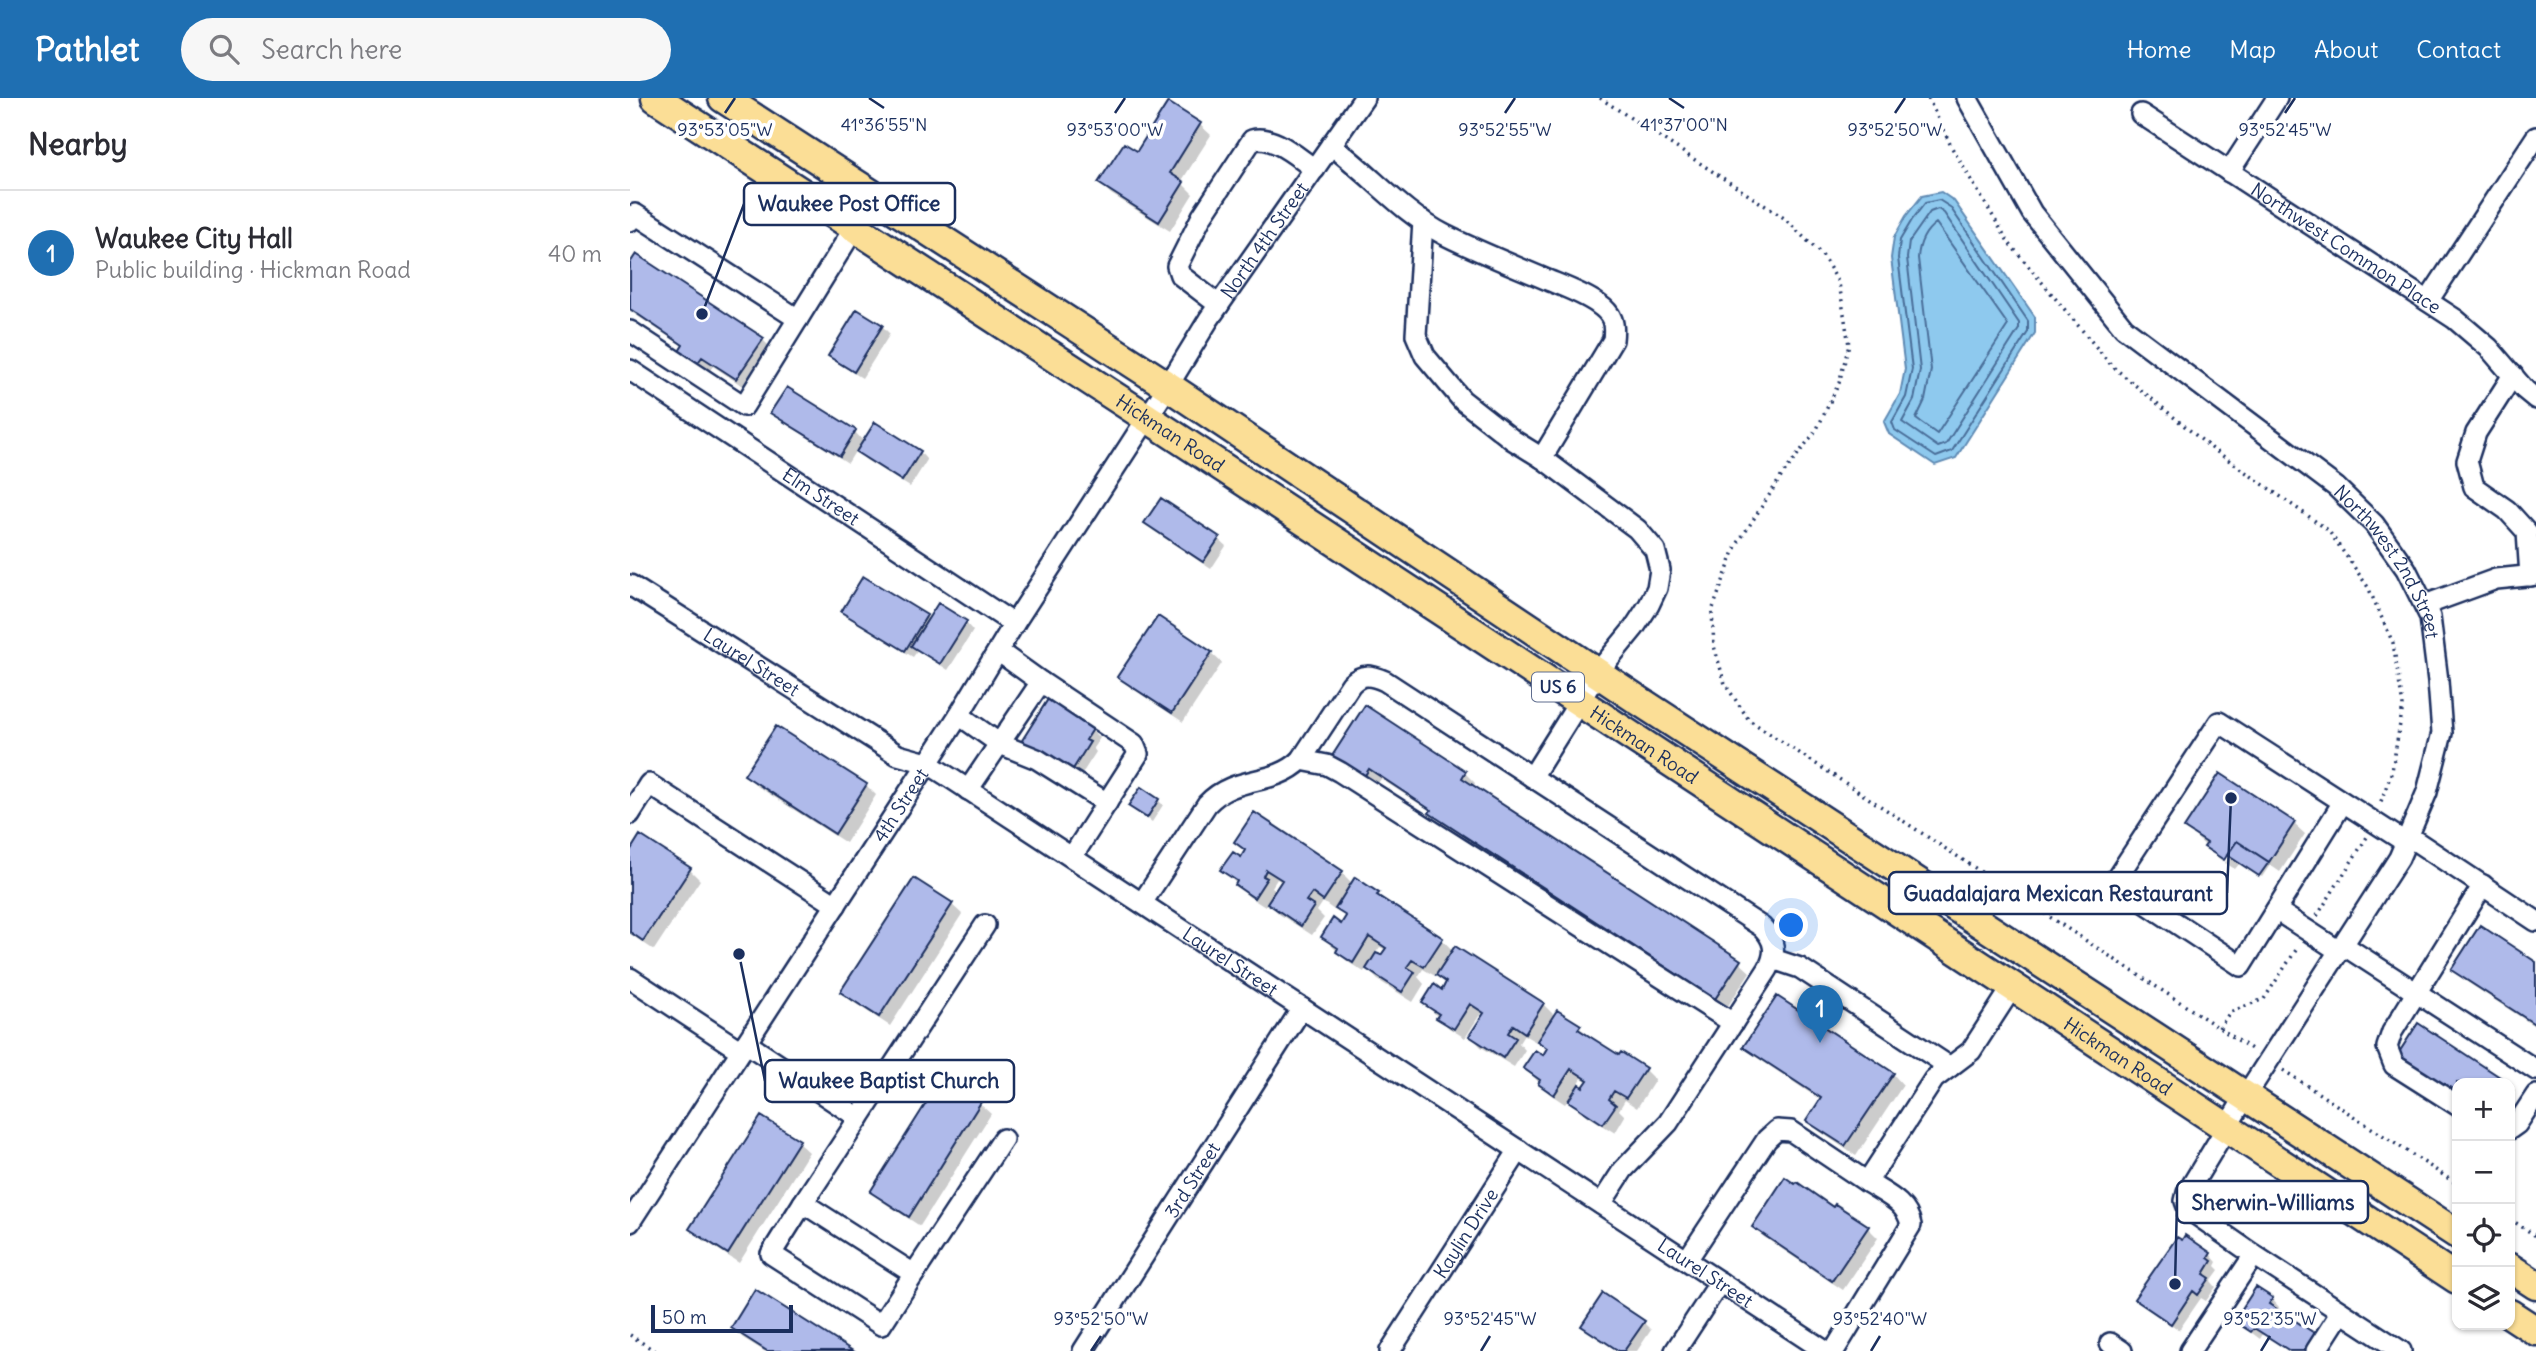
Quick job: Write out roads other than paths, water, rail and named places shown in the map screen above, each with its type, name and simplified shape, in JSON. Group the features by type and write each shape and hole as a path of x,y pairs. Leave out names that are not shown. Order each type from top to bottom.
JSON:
{"highway":[{"name":"Hickman Road","path":"656,98 1147,417 2452,1276"},
{"name":"Hickman Road","path":"723,98 1168,386 1598,672 2452,1231"},
{"path":"2515,1271 2536,1285"},
{"path":"2515,1317 2536,1332"}],"street":[{"name":"North 4th Street","path":"1168,386 1219,305 1364,98"},
{"name":"Northwest 2nd Street","path":"1968,98 2032,213 2124,328 2336,487 2374,524 2406,569 2430,617 2442,733 2427,792 2399,858 2245,1097 2187,1193 2185,1201 2188,1209 2254,1255"},
{"path":"2229,172 2277,98"},
{"name":"Northwest Common Place","path":"2141,114 2455,319 2489,348 2536,399"},
{"path":"2428,302 2536,137"},
{"path":"1219,305 1180,275 1177,266 1202,216 1252,140 1258,138 1274,143 1315,169"},
{"path":"1331,145 1386,193 1444,234 1597,303 1612,315 1615,326 1614,340 1542,458"},
{"path":"630,331 744,406 874,196"},
{"path":"630,221 635,214 798,319"},
{"path":"1423,221 1416,335 1425,356 1462,400 1637,530 1654,550 1660,570 1657,588 1649,605 1598,672 1532,777"},
{"name":"Elm Street","path":"630,370 1014,624"},
{"path":"2425,605 2496,579 2533,575 2527,532 2507,510 2474,487 2467,461 2476,433 2513,375"},
{"name":"4th Street","path":"630,1222 959,715 1014,624 1168,386"},
{"name":"Laurel Street","path":"630,585 904,758 927,764 968,790 1825,1351"},
{"path":"998,651 1135,744 1138,754 1072,857"},
{"path":"1142,903 1216,794 1234,785 1279,775 1292,769 1301,760 1351,684 1357,678 1365,676 1385,681 1762,927 1771,936 1773,959 1668,1123 1623,1170 1601,1204"},
{"path":"968,790 1041,682"},
{"path":"959,715 1000,744 1037,759 1107,803"},
{"path":"2343,802 2241,966 2114,882 2219,722 2536,921"},
{"path":"1301,760 1327,765 1340,772 1733,1023"},
{"path":"630,814 649,783 836,905"},
{"path":"2452,1102 2395,1065 2387,1047 2392,1032 2483,886"},
{"path":"2276,910 2416,993 2536,1070"},
{"path":"985,925 771,1255 881,1325 1003,1139"},
{"path":"1773,959 1800,968 1950,1067"},
{"path":"630,978 859,1118"},
{"path":"1867,1182 1934,1079 1971,1051 2013,986"},
{"name":"3rd Street","path":"1083,1351 1303,1008"},
{"path":"2515,1125 2536,1095"},
{"path":"1687,1260 1767,1139 1777,1130 1791,1131 1904,1206 1911,1225 1834,1351"},
{"name":"Kaylin Drive","path":"1390,1351 1519,1150"},
{"path":"803,1203 914,1274"},
{"path":"2190,1351 2254,1255 2401,1351"},
{"path":"1675,1351 1720,1282"},
{"path":"2316,1351 2342,1312"}],"water":[{"path":"1941,192 1954,201 2035,317 2035,333 1956,458 1935,465 1889,434 1884,422 1900,394 1905,369 1891,258 1894,237 1922,196"}],"place":[{"name":"Waukee Post Office","path":"702,314"},
{"name":"Guadalajara Mexican Restaurant","path":"2231,798"},
{"name":"Waukee Baptist Church","path":"739,954"},
{"name":"Waukee City Hall","path":"1820,1043"},
{"name":"Sherwin-Williams","path":"2175,1284"}]}
